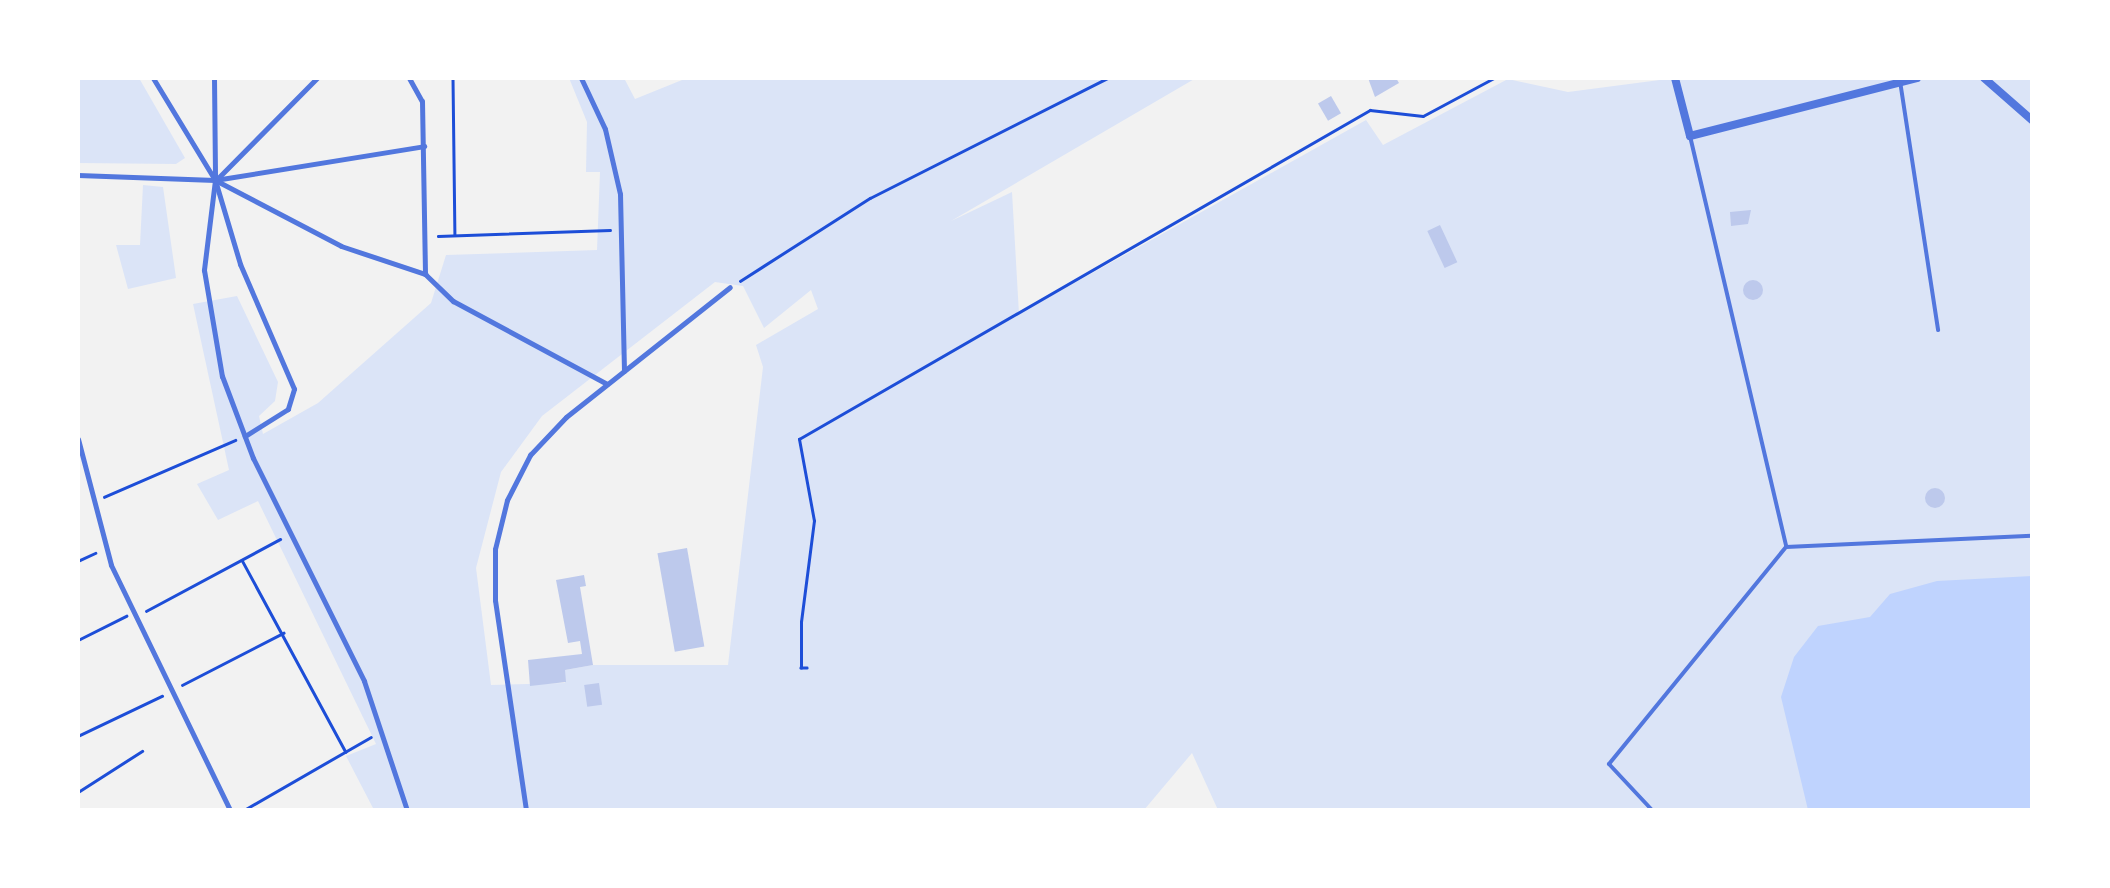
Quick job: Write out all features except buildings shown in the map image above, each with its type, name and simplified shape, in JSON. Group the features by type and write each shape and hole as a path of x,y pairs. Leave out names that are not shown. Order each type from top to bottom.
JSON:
{"street":[{"path":"153,78 216,180 240,264 294,389 288,409 246,436"},
{"path":"214,78 216,180 204,270 208,312 246,436 364,681 407,810"},
{"path":"216,180 317,78"},
{"path":"409,78 422,101 425,274"},
{"path":"581,78 612,154 624,229 624,370"},
{"path":"1675,78 1690,136 1917,78"},
{"path":"1984,78 2032,120"},
{"path":"78,175 216,180 424,146"},
{"path":"216,180 342,246 425,274 452,300 607,384"},
{"path":"526,810 504,695 495,549 507,500 530,456 607,384 730,287"},
{"path":"78,439 105,548 169,692 230,810"}],"lane":[{"path":"1900,81 1938,330"},
{"path":"1690,136 1786,547"},
{"path":"1652,810 1610,764 1786,547 2032,536"}],"path":[{"path":"453,78 455,235"},
{"path":"730,287 870,198 1108,78"},
{"path":"806,668 801,668 801,622 814,521 799,439 1370,110 1423,116 1494,78"},
{"path":"426,236 624,229"},
{"path":"92,502 246,436"},
{"path":"78,640 133,616 290,534"},
{"path":"78,562 105,548"},
{"path":"242,560 346,752"},
{"path":"78,736 283,632"},
{"path":"244,810 381,731"},
{"path":"78,792 142,751"}],"shaded area":[{"path":"78,78 139,78 185,158 176,164 78,163"},
{"path":"569,78 624,78 635,99 687,78 1196,78 951,221 1012,192 1019,314 1366,120 1383,145 1508,79 1568,92 1675,78 2032,78 2032,810 1218,810 1192,753 1144,810 374,810 346,756 376,744 258,501 218,520 197,484 229,470 193,304 237,296 278,382 275,401 259,416 263,434 318,403 431,303 446,255 597,250 600,172 586,172 587,122","holes":["715,282 743,286 764,328 811,290 818,309 756,345 763,367 728,665 593,665 565,670 565,683 491,685 476,568 501,472 542,416"]},
{"path":"143,185 163,187 176,278 128,289 116,245 140,245"}],"water":[{"path":"2032,576 2032,810 1808,810 1781,697 1794,657 1818,626 1870,617 1890,594 1937,581"}]}
